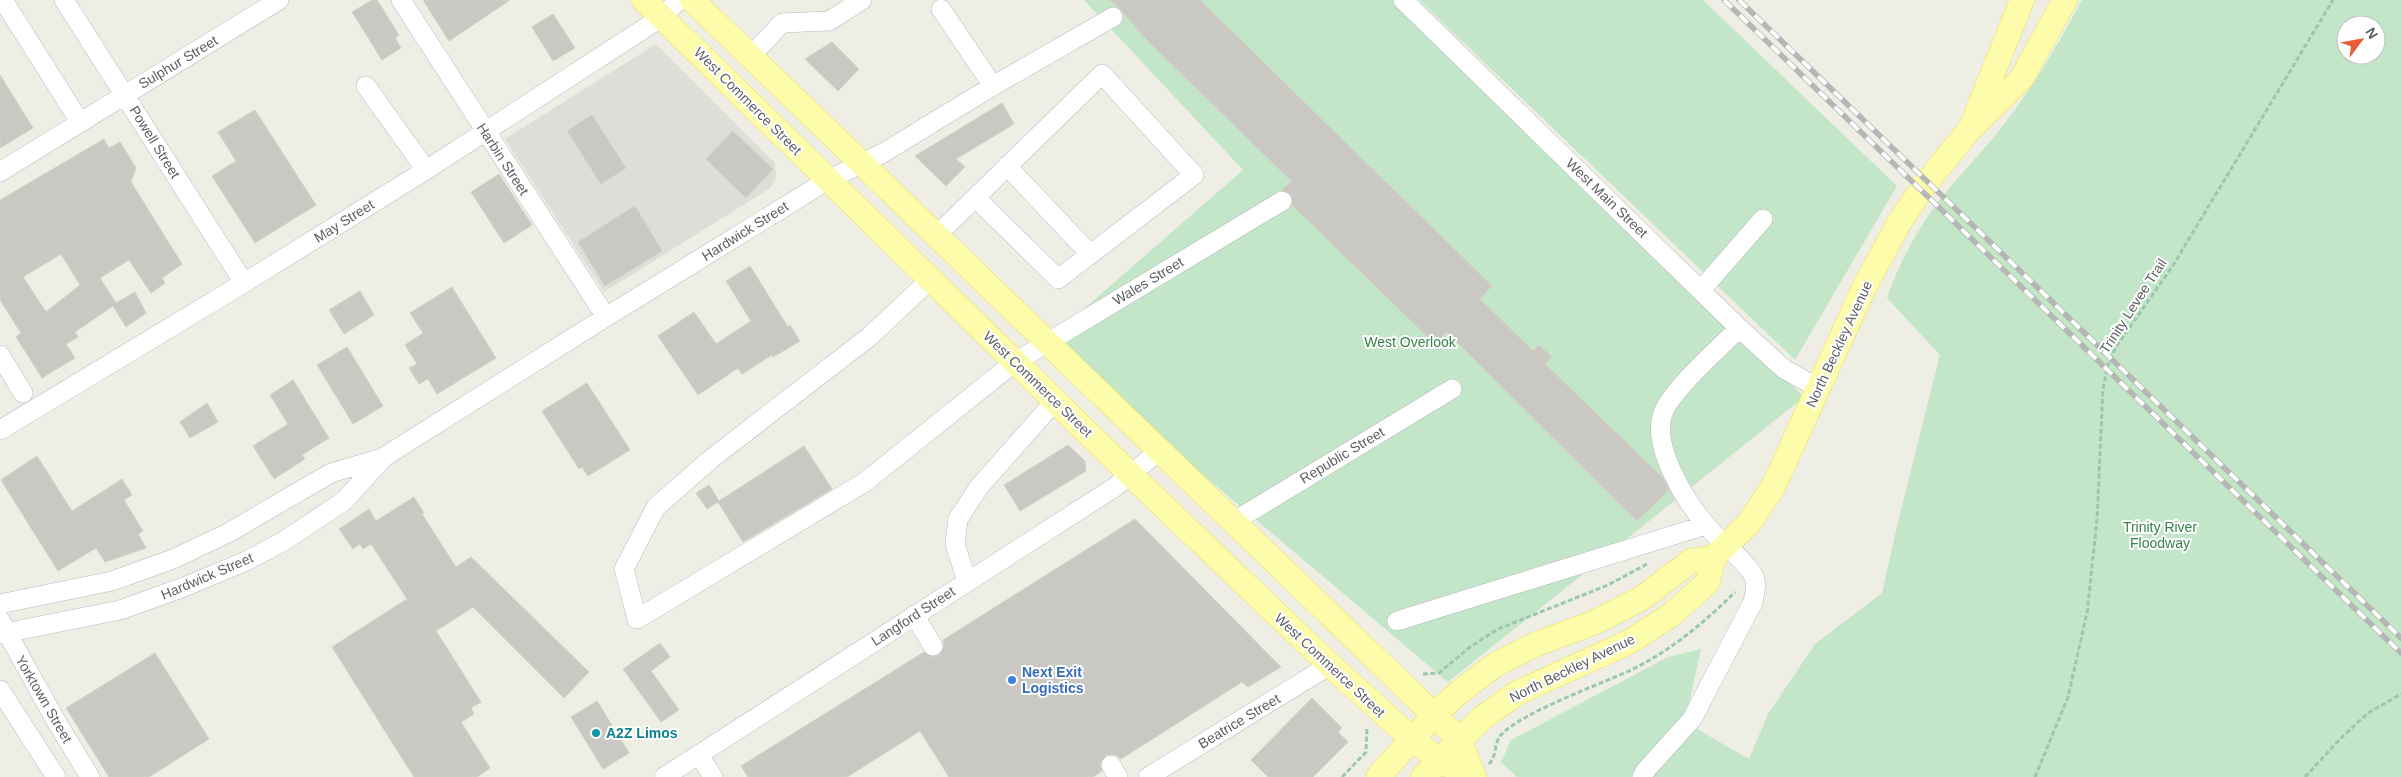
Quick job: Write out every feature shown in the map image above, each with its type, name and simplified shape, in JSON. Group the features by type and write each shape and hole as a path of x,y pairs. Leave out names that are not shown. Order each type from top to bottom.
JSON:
{"main road":[{"name":"West Commerce Street","path":"644,0 1014,362 1330,665 1410,738 1439,760 1473,777"},
{"path":"692,0 860,164 1434,714 1459,739 1473,777"},
{"name":"North Beckley Avenue","path":"1969,130 2022,0"},
{"name":"North Beckley Avenue","path":"1423,777 1482,718 1517,693 1629,642 1670,615 1708,582 1720,552 1748,523 1773,487 1864,288 1899,223 1924,186 1969,130 2021,79 2065,0"},
{"path":"1378,777 1410,738 1434,714 1495,665 1534,645 1593,623 1642,598 1691,561 1720,552"}],"street":[{"path":"3,0 80,122"},
{"name":"Powell Street","path":"64,0 244,284"},
{"name":"Sulphur Street","path":"0,172 279,0"},
{"name":"Harbin Street","path":"401,0 606,317"},
{"name":"May Street","path":"0,430 244,284 426,170 662,17 679,0"},
{"path":"750,57 782,23 828,21 862,0"},
{"name":"West Main Street","path":"1403,0 1739,328 1784,369 1818,388"},
{"path":"941,9 993,86"},
{"name":"Hardwick Street","path":"0,604 112,581 173,559 228,533 331,473 384,457 828,180 883,153 993,86 1113,17"},
{"path":"936,236 1102,74 1194,175 1058,279 976,198"},
{"path":"366,86 426,170"},
{"path":"1007,166 1090,254"},
{"name":"Wales Street","path":"931,279 869,337 711,459 656,507 624,570 637,619 865,482 1014,362 1282,202"},
{"path":"1701,290 1762,219"},
{"path":"1642,777 1692,719 1752,602 1757,585 1752,573 1720,552 1706,525 1676,482 1660,439 1662,416 1684,384 1739,328"},
{"path":"0,355 22,393"},
{"name":"Republic Street","path":"1233,522 1452,389"},
{"path":"967,582 955,544 958,519 979,487 1055,401"},
{"name":"Langford Street","path":"664,777 1132,476 1159,451"},
{"name":"Hardwick Street","path":"2,629 120,610 184,588 246,561 284,541 344,501 384,457"},
{"path":"1397,621 1706,525"},
{"path":"914,615 933,646"},
{"name":"Yorktown Street","path":"2,629 90,777"},
{"name":"Beatrice Street","path":"1148,777 1330,665"},
{"path":"0,690 56,777"},
{"path":"699,755 713,777"}],"path":[{"name":"Trinity Levee Trail","path":"2035,777 2068,697 2087,613 2096,520 2103,388 2108,365 2116,347 2172,267 2333,0"},
{"path":"1418,674 1439,673 1470,647 1498,629 1608,585 1650,562"},
{"path":"1493,760 1499,737 1518,722 1641,665 1687,635 1739,588 1752,573"},
{"path":"2306,777 2339,740 2368,713 2401,694"},
{"path":"1342,777 1366,752 1367,726"}],"shaded area":[{"path":"656,44 775,163 776,179 769,189 604,292 505,139"}],"green space":[{"name":"West Overlook","path":"1084,0 1394,0 1804,397 1448,682 1046,342 1243,170"},
{"path":"1419,0 1703,0 1897,186 1795,360"},
{"name":"Trinity River Floodway","path":"2082,0 2401,0 2401,777 1517,777 1501,762 1511,740 1668,657 1701,649 1685,722 1749,759 1768,714 1815,644 1882,593 1940,355 1887,298 1906,253 1922,225 1951,186 2005,123 2046,63"}],"building":[{"path":"372,0 377,0 399,35 395,38 401,48 382,60 352,12"},
{"path":"423,0 510,0 449,41"},
{"path":"1109,0 1200,0 1492,286 1480,299 1533,351 1539,345 1552,357 1545,364 1662,477 1669,490 1637,521 1447,332 1435,344 1292,205 1291,195 1282,190 1291,181 1146,39 1119,8"},
{"path":"553,14 575,48 553,61 532,27"},
{"path":"832,42 859,69 838,91 805,59"},
{"path":"0,75 33,128 0,148"},
{"path":"1002,103 1014,124 956,159 965,167 946,186 915,156"},
{"path":"255,110 316,205 255,243 212,176 236,161 218,132"},
{"path":"592,115 626,168 601,184 567,131"},
{"path":"733,131 773,169 746,198 706,159"},
{"path":"104,139 109,148 120,142 136,168 131,182 182,264 162,278 165,283 151,293 129,260 100,278 116,303 135,292 146,313 126,327 113,306 75,332 78,337 66,344 75,358 42,378 16,337 21,333 0,300 0,200","holes":["61,254 80,285 46,312 23,277"]},
{"path":"499,174 532,225 504,243 471,192"},
{"path":"635,206 662,251 605,286 578,242"},
{"path":"750,266 788,327 790,325 800,341 773,357 772,355 742,374 738,368 698,395 658,336 694,312 716,344 751,321 726,281"},
{"path":"452,287 496,358 437,394 428,379 419,384 409,368 417,364 405,345 423,333 410,313"},
{"path":"360,291 374,315 344,334 329,310"},
{"path":"347,347 383,406 353,424 317,365"},
{"path":"293,380 329,438 302,455 305,459 274,479 253,446 288,424 270,395"},
{"path":"587,383 630,450 588,476 582,467 579,469 542,411"},
{"path":"207,403 218,422 190,438 180,422"},
{"path":"1068,445 1085,461 1086,471 1020,511 1004,485"},
{"path":"804,446 832,489 743,542 718,502 707,509 696,493 709,485 719,501"},
{"path":"37,456 72,511 122,479 132,495 124,500 143,531 138,534 146,548 105,562 96,548 58,571 1,480"},
{"path":"414,497 424,513 422,514 456,567 471,557 589,672 564,698 473,607 436,631 481,702 471,708 474,714 461,722 490,768 477,777 414,777 332,647 407,599 371,544 363,549 360,544 353,549 339,529 369,509 376,521"},
{"path":"1135,519 1281,667 1248,687 1242,682 1121,759 1116,755 1106,755 1100,765 1102,771 1093,777 949,777 920,731 847,777 748,777 741,766 924,652 933,657 939,655 944,646 943,640"},
{"path":"660,643 670,657 651,671 679,710 661,722 623,669"},
{"path":"155,653 209,739 149,777 109,777 66,708"},
{"path":"1312,698 1342,728 1338,732 1348,742 1313,777 1268,777 1251,760"},
{"name":"A2Z Limos","path":"597,701 629,753 603,769 571,717"}],"railway":[{"path":"1724,0 2401,653"},
{"path":"1739,0 2401,638"}],"place":[{"name":"Next Exit Logistics","path":"1012,680"},
{"name":"A2Z Limos","path":"596,733"}]}
